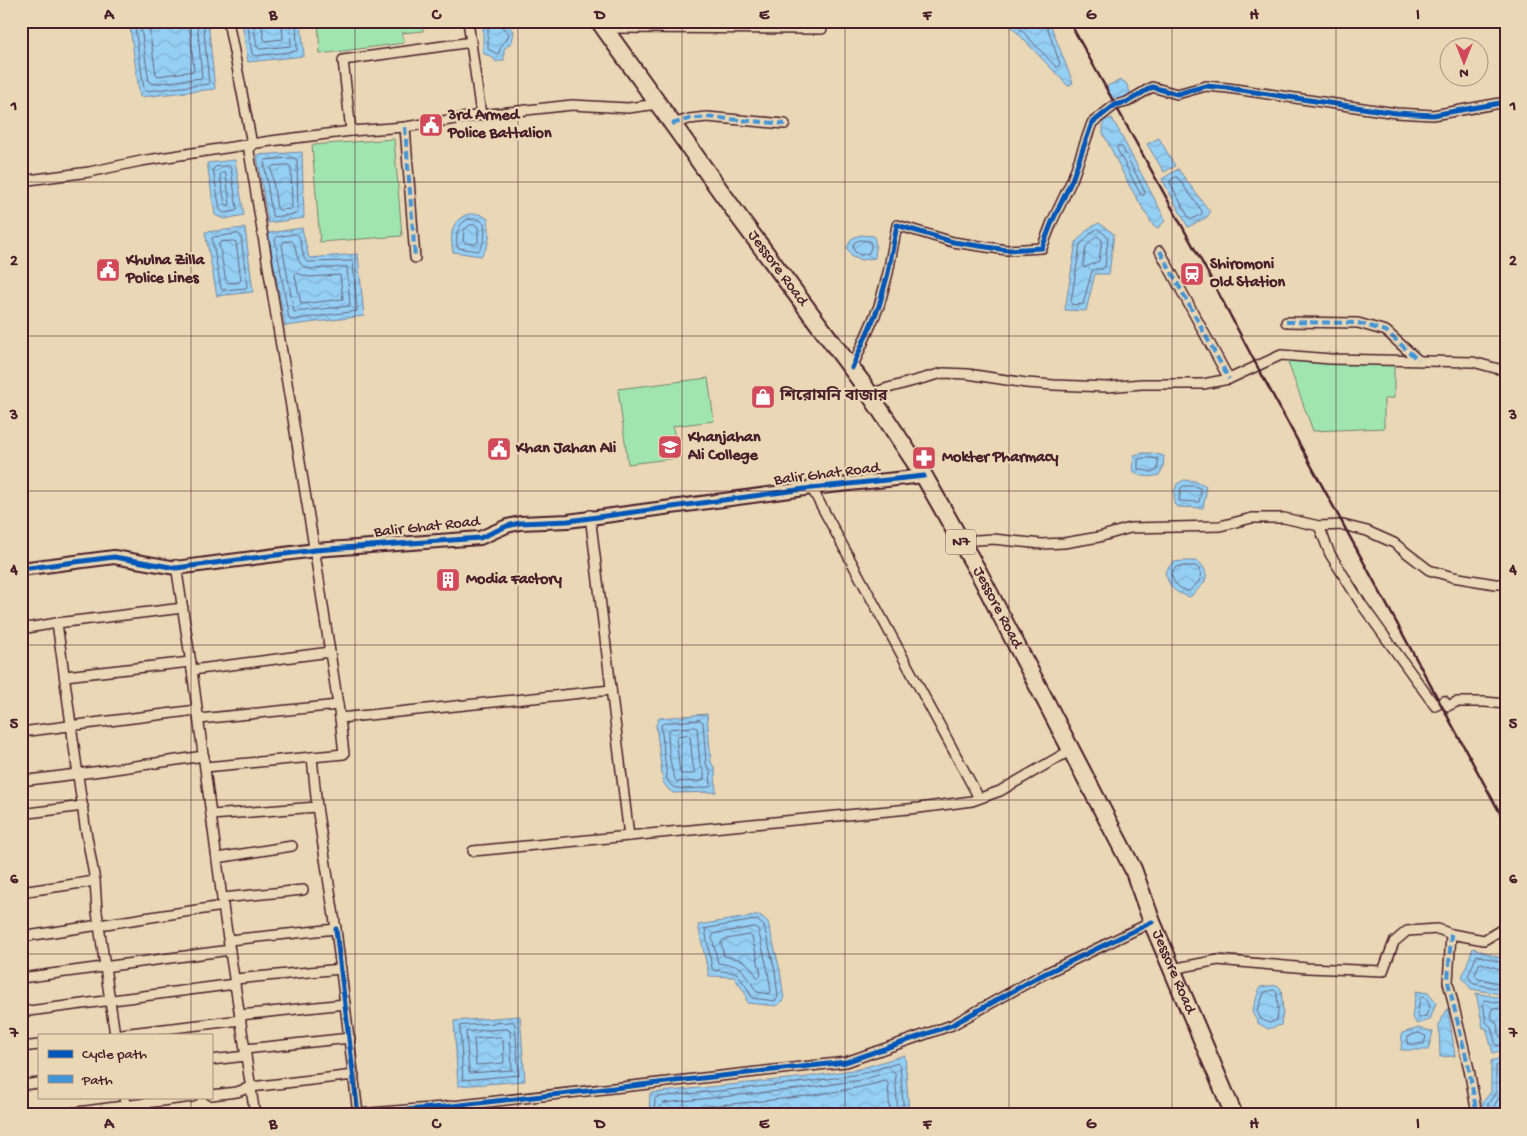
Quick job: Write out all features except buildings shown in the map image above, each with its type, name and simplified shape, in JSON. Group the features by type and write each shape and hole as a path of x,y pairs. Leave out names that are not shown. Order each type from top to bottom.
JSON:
{"highway":[{"name":"Jessore Road","path":"601,24 739,217 852,368 923,475 985,584 1133,869 1152,922 1234,1115"}],"street":[{"path":"205,767 344,754 314,549 251,161 250,151 252,144 228,21"},
{"path":"468,21 481,115"},
{"path":"601,24 822,29"},
{"path":"351,131 343,60 472,42"},
{"path":"852,368 879,306 888,273 897,225 953,242 1007,250 1042,248 1072,180 1092,123 1114,105 1127,102 1152,87 1177,94 1206,86 1220,87 1396,112 1433,115 1506,102"},
{"path":"21,181 89,172 141,161 252,144 351,131 405,127 481,115 572,105 628,108 658,104"},
{"path":"672,124 689,119 707,117 785,124"},
{"path":"405,127 415,258"},
{"path":"1160,250 1229,379"},
{"path":"1286,322 1358,323 1386,331 1418,360"},
{"path":"870,394 943,373 968,374 1026,383 1054,385 1107,387 1142,384 1203,384 1229,379 1281,355 1360,360 1473,362 1506,371"},
{"name":"Balir Ghat Road","path":"21,567 114,554 176,567 314,549 479,535 506,522 590,517 811,487 923,475"},
{"path":"811,487 979,798"},
{"path":"590,517 629,836"},
{"path":"960,541 994,539 1042,544 1064,543 1099,537 1130,528 1220,526 1252,518 1284,518 1319,526 1343,524 1367,531 1394,543 1429,570 1453,577 1506,584"},
{"path":"1319,526 1330,554 1362,605 1435,706 1444,701 1448,706 1456,702 1506,704"},
{"path":"176,567 255,1115"},
{"path":"21,629 183,608"},
{"path":"58,624 95,882 114,1034"},
{"path":"65,676 330,652"},
{"path":"340,718 611,690"},
{"path":"199,719 338,705"},
{"path":"21,732 197,710"},
{"path":"473,851 919,808 972,801 1000,790 1071,750"},
{"path":"21,781 204,756"},
{"path":"312,757 317,806 336,929 358,1114"},
{"path":"21,814 83,806"},
{"path":"211,816 317,806"},
{"path":"217,858 292,846"},
{"path":"21,892 95,882"},
{"path":"21,937 303,890"},
{"path":"352,1115 445,1111 846,1062 952,1025 1038,977 1152,922"},
{"path":"1172,969 1218,960 1308,968 1382,971 1394,942 1407,931 1438,929 1451,934 1484,940 1506,927"},
{"path":"21,978 105,967 229,945 336,929"},
{"path":"1451,934 1448,982 1469,1068 1476,1115"},
{"path":"21,1012 110,1002 235,982 341,969"},
{"path":"121,1034 345,1004"},
{"path":"212,1060 245,1052 350,1038"},
{"path":"21,1048 38,1045"},
{"path":"212,1095 237,1092 251,1087 354,1075"},
{"path":"21,1085 38,1083"},
{"path":"55,1115 185,1098"}],"green space":[{"path":"318,21 422,21 423,31 402,33 404,43 320,54"},
{"path":"394,139 402,236 320,242 312,145"},
{"path":"1287,360 1394,364 1394,398 1384,399 1384,428 1313,431"},
{"path":"708,378 714,421 673,426 677,458 628,464 618,389"}],"water":[{"path":"129,21 208,21 215,89 140,97"},
{"path":"242,21 301,21 304,56 248,62"},
{"path":"487,21 503,21 514,31 512,42 504,49 504,60 496,62 493,58 483,53 483,28"},
{"path":"1006,21 1049,21 1073,83 1068,86"},
{"path":"1121,80 1126,83 1131,94 1124,100 1117,100 1111,96 1107,86"},
{"path":"1112,118 1165,219 1158,228 1154,227 1129,185 1103,133 1103,121"},
{"path":"1159,138 1175,166 1164,172 1147,144"},
{"path":"302,152 304,218 268,223 257,155"},
{"path":"235,160 244,215 224,219 215,215 207,163"},
{"path":"1178,169 1210,212 1207,217 1188,227 1162,179"},
{"path":"468,214 480,214 488,219 489,239 487,247 481,256 453,252 453,230 458,221"},
{"path":"1099,223 1114,234 1109,274 1095,274 1086,311 1065,310 1076,242 1089,228"},
{"path":"245,228 253,292 217,296 205,232"},
{"path":"302,228 309,258 358,254 364,316 285,326 268,233"},
{"path":"860,235 874,236 876,246 875,258 861,260 852,257 847,248 851,239"},
{"path":"1142,453 1164,456 1163,468 1159,475 1145,476 1132,470 1134,455"},
{"path":"1184,480 1195,481 1205,485 1206,493 1203,508 1178,507 1174,504 1174,493 1177,484"},
{"path":"1198,561 1203,567 1206,576 1203,584 1190,597 1173,589 1165,572 1173,562"},
{"path":"707,714 711,762 715,769 716,792 673,793 663,782 656,725 659,718"},
{"path":"760,915 768,922 780,970 784,1000 777,1006 747,1003 745,993 734,977 709,976 698,925"},
{"path":"1473,948 1506,960 1506,995 1471,989 1462,977"},
{"path":"1277,985 1281,989 1283,1011 1281,1025 1268,1029 1258,1023 1252,1012 1260,987"},
{"path":"1416,991 1428,993 1436,1003 1430,1020 1417,1024 1412,1017"},
{"path":"1476,993 1506,999 1506,1049 1493,1053 1486,1028 1483,1028"},
{"path":"1448,1008 1455,1056 1440,1057 1439,1024"},
{"path":"520,1016 525,1081 458,1086 454,1021"},
{"path":"1419,1028 1433,1032 1428,1050 1401,1050 1402,1033"},
{"path":"905,1055 909,1115 649,1115 650,1093 807,1077 859,1069"},
{"path":"1506,1056 1506,1115 1484,1115 1482,1103 1491,1092 1491,1061"}],"railway":[{"path":"1069,21 1209,275 1506,824"}],"marked path":[{"path":"672,124 689,119 707,117 785,124"},
{"path":"405,127 415,258"},
{"path":"1160,251 1229,379"},
{"path":"1286,322 1358,323 1386,331 1418,360"},
{"path":"1451,934 1448,982 1469,1069 1477,1115"}],"cycle path":[{"path":"852,368 879,306 888,273 897,225 953,242 1007,250 1042,248 1072,180 1092,123 1115,105 1127,102 1152,87 1177,94 1206,86 1228,88 1396,113 1433,115 1506,102"},
{"path":"21,569 114,557 176,568 315,550 480,538 507,526 520,523 568,521 812,488 924,476"},
{"path":"336,929 358,1114 443,1107 846,1062 952,1025 1038,977 1152,922"}],"place":[{"name":"3rd Armed Police Battalion","path":"431,125"},
{"name":"Khulna Zilla Police Lines","path":"108,270"},
{"name":"Shiromoni Old Station","path":"1192,274"},
{"name":"শিরোমনি বাজার","path":"763,397"},
{"name":"Khanjahan Ali College","path":"670,447"},
{"name":"Khan Jahan Ali","path":"499,449"},
{"name":"Mokter Pharmacy","path":"924,458"},
{"name":"Modia Factory","path":"448,580"}]}
